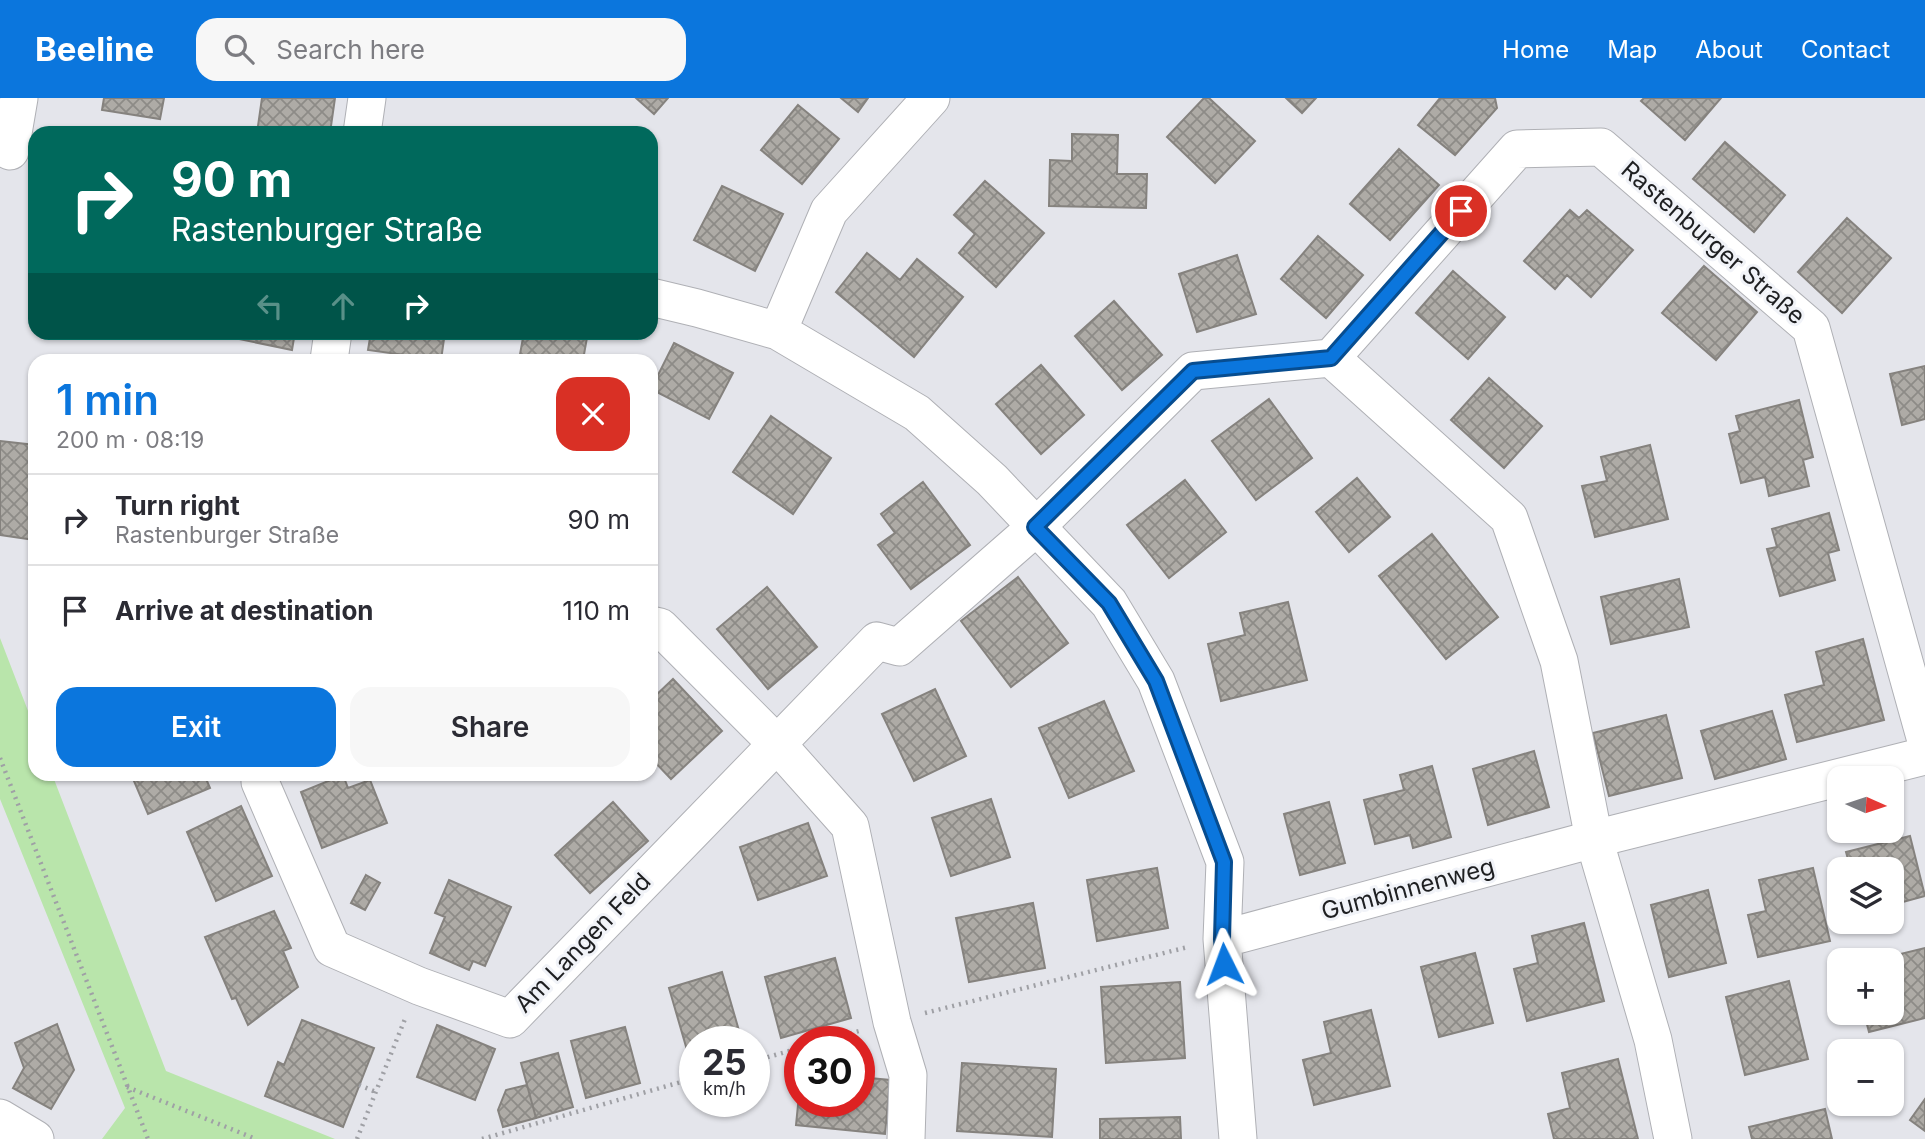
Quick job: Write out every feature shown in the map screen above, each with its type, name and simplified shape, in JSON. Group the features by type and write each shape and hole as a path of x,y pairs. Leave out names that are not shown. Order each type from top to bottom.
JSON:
{"street":[{"path":"15,152 19,98"},
{"path":"363,126 367,98"},
{"path":"778,331 829,211 931,98"},
{"name":"Rastenburger Straße","path":"1331,358 1517,149 1601,147 1811,328 1925,737"},
{"path":"658,299 778,331 917,413 992,480 1109,603 1156,681 1224,862 1222,939 1238,1139"},
{"path":"1035,527 1193,371 1331,358 1510,518 1559,661 1594,839 1653,1040 1673,1139"},
{"name":"Am Langen Feld","path":"260,781 332,948 419,986 510,1019 877,640 899,647 1035,527"},
{"path":"658,627 776,743 850,826 892,1022 908,1075 906,1139"},
{"name":"Gumbinnenweg","path":"1222,939 1594,839 1925,756"},
{"path":"0,1118 35,1139"}],"path":[{"path":"0,758 148,1139"},
{"path":"875,1027 1222,939"},
{"path":"357,1139 419,986"},
{"path":"482,1139 679,1083"},
{"path":"359,1085 376,1092"},
{"path":"127,1087 256,1139"},
{"path":"138,1139 144,1131"}],"green space":[{"path":"0,638 28,711 28,781 55,781 166,1071 335,1139 102,1139 125,1108 0,799"}],"building":[{"path":"104,98 164,98 160,119 102,110"},
{"path":"262,98 335,98 331,126 258,126"},
{"path":"636,98 668,98 654,114"},
{"path":"841,98 868,98 858,112"},
{"path":"1204,98 1209,98 1255,141 1215,183 1167,137"},
{"path":"1286,98 1316,98 1302,113"},
{"path":"1440,98 1495,98 1497,108 1455,155 1418,125"},
{"path":"1644,98 1721,98 1685,140 1641,101"},
{"path":"798,105 839,139 802,184 761,150"},
{"path":"1072,134 1118,135 1117,174 1147,174 1146,208 1049,206 1050,160 1072,161"},
{"path":"1725,142 1785,195 1754,232 1693,179"},
{"path":"1399,149 1439,185 1390,240 1350,204"},
{"path":"985,181 1044,233 996,287 959,253 975,234 954,215"},
{"path":"722,186 783,214 755,271 694,240"},
{"path":"1570,210 1579,218 1587,210 1633,250 1591,297 1567,275 1555,289 1524,261"},
{"path":"1847,218 1891,258 1842,313 1798,272"},
{"path":"1318,236 1363,275 1326,318 1281,279"},
{"path":"867,253 900,280 917,259 963,297 914,357 836,292"},
{"path":"1237,255 1256,314 1197,332 1179,274"},
{"path":"1704,266 1757,312 1716,360 1662,313"},
{"path":"1453,271 1505,317 1468,359 1416,313"},
{"path":"1114,301 1162,355 1122,390 1075,336"},
{"path":"244,340 294,340 292,350"},
{"path":"370,340 444,340 442,354 397,354 368,350"},
{"path":"523,340 587,340 584,354 520,354"},
{"path":"674,343 733,373 709,419 658,393 658,375"},
{"path":"1041,365 1084,415 1041,454 996,404"},
{"path":"1925,366 1925,419 1902,425 1890,374"},
{"path":"1489,378 1542,426 1504,468 1451,420"},
{"path":"1269,399 1312,458 1256,500 1212,441"},
{"path":"1799,400 1813,457 1803,460 1809,486 1769,496 1765,477 1741,483 1729,434 1740,431 1736,416"},
{"path":"771,416 831,458 793,514 733,472"},
{"path":"0,441 28,444 28,539 0,535"},
{"path":"1650,445 1668,519 1595,537 1582,486 1607,481 1601,457"},
{"path":"1357,478 1390,517 1349,552 1316,512"},
{"path":"1185,480 1226,532 1169,578 1127,525"},
{"path":"923,482 970,545 911,589 878,545 895,533 881,514"},
{"path":"1829,513 1839,550 1828,553 1835,580 1780,596 1767,549 1777,547 1772,529"},
{"path":"1432,534 1498,617 1446,659 1379,576"},
{"path":"1018,577 1068,643 1011,687 961,621"},
{"path":"1679,579 1689,627 1611,644 1601,597"},
{"path":"767,587 817,647 768,689 717,629"},
{"path":"1288,602 1307,680 1221,701 1208,644 1245,635 1240,613"},
{"path":"1863,639 1884,720 1797,742 1785,695 1824,685 1816,652"},
{"path":"673,679 722,731 671,779 658,765 658,693"},
{"path":"935,689 966,756 914,781 882,714"},
{"path":"1104,701 1134,771 1069,798 1039,728"},
{"path":"1772,711 1786,759 1715,779 1701,731"},
{"path":"1666,715 1682,778 1609,796 1593,733"},
{"path":"1534,751 1549,807 1488,825 1473,769"},
{"path":"1432,766 1451,837 1413,848 1410,835 1375,844 1364,800 1404,790 1400,775"},
{"path":"134,781 207,781 210,788 148,814"},
{"path":"328,781 345,781 348,788 370,781 387,823 322,848 301,792"},
{"path":"991,799 1010,857 951,876 932,818"},
{"path":"613,802 648,841 590,893 555,855"},
{"path":"1329,802 1345,863 1300,875 1284,814"},
{"path":"241,806 272,876 216,901 187,832"},
{"path":"808,823 827,876 758,900 740,847"},
{"path":"1910,836 1925,896 1904,902 1904,857 1847,857 1846,852 1878,844 1904,844 1904,838"},
{"path":"1157,868 1168,928 1097,941 1087,880"},
{"path":"1813,868 1830,941 1758,957 1748,915 1766,911 1759,880"},
{"path":"366,875 380,883 365,910 351,903"},
{"path":"449,880 511,907 485,966 473,961 469,970 430,953 445,917 435,913"},
{"path":"1708,890 1726,963 1669,977 1651,905"},
{"path":"1033,903 1045,968 969,982 956,918"},
{"path":"274,911 291,948 283,951 298,987 248,1025 236,998 232,999 205,937"},
{"path":"1584,923 1604,1001 1527,1021 1514,969 1538,963 1532,936"},
{"path":"1925,948 1925,1018 1904,1023 1904,953"},
{"path":"1475,953 1493,1023 1439,1037 1421,967"},
{"path":"835,958 851,1018 823,1026 784,1026 784,1037 781,1038 765,977"},
{"path":"722,972 738,1026 680,1026 669,988"},
{"path":"1789,981 1808,1059 1745,1075 1726,997"},
{"path":"1180,982 1185,1058 1106,1063 1101,987"},
{"path":"1371,1010 1390,1086 1314,1105 1303,1060 1331,1053 1324,1022"},
{"path":"302,1020 374,1048 343,1127 265,1096 278,1062 284,1065"},
{"path":"57,1024 74,1070 51,1109 13,1088 24,1068 15,1043"},
{"path":"437,1025 495,1049 475,1100 417,1077"},
{"path":"1867,1025 1897,1025 1869,1032"},
{"path":"625,1027 640,1083 586,1098 571,1041"},
{"path":"558,1053 573,1107 536,1118 521,1063"},
{"path":"1618,1059 1638,1139 1554,1139 1548,1114 1570,1108 1562,1073"},
{"path":"962,1063 1056,1069 1052,1137 957,1131"},
{"path":"875,1079 890,1080 885,1134 796,1125 797,1117 875,1117"},
{"path":"527,1085 536,1118 503,1127 498,1110 506,1090"},
{"path":"1925,1099 1925,1131 1910,1120"},
{"path":"1825,1109 1832,1139 1752,1139 1749,1127"},
{"path":"1180,1117 1181,1139 1100,1139 1100,1119"}],"route":[{"path":"1224,964 1224,862 1156,681 1109,603 1035,527 1193,371 1331,358 1461,211"}]}
